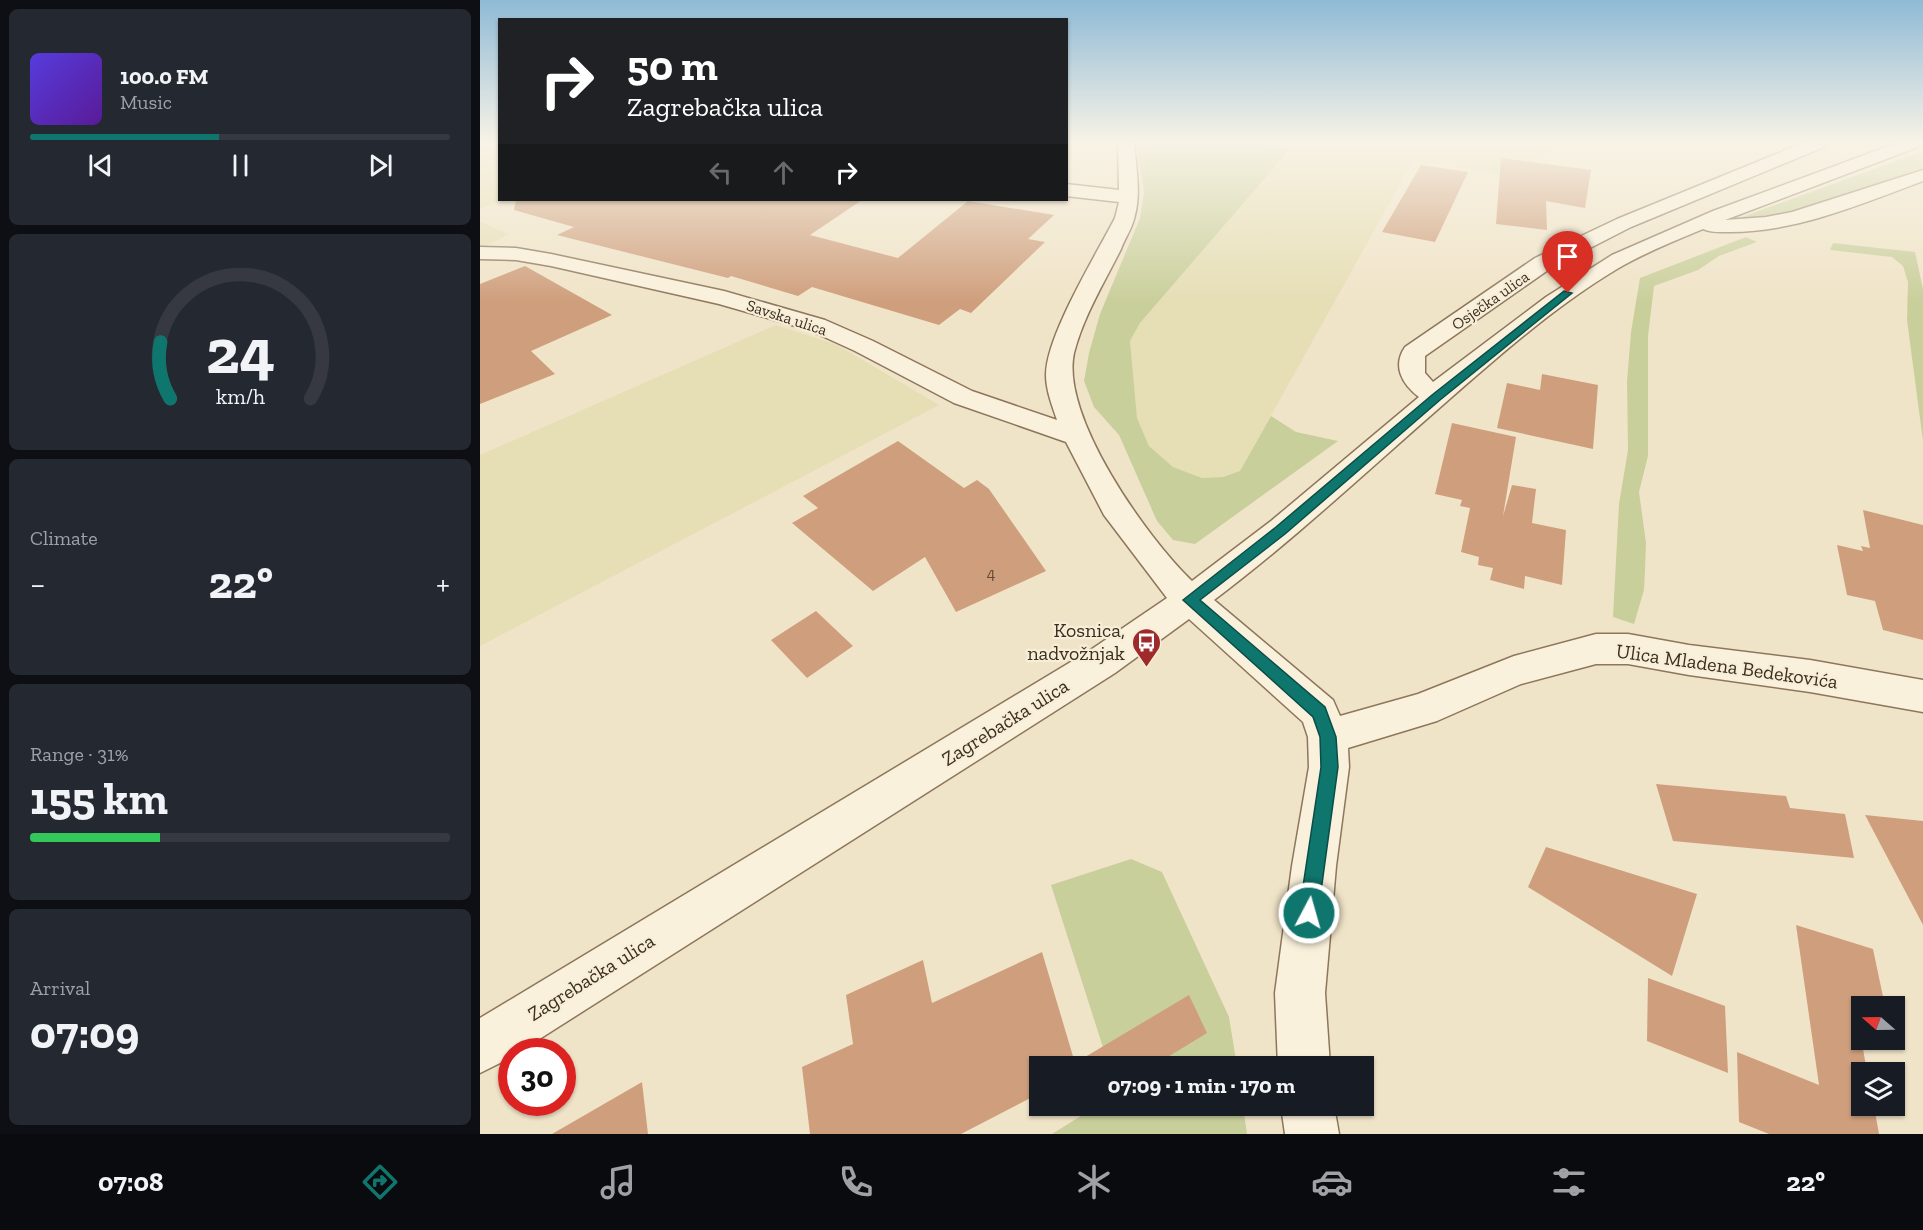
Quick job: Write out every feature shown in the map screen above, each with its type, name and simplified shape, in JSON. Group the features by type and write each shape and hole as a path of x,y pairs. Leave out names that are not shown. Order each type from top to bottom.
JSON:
{"street":[{"path":"1119,196 1129,197 1125,218 1075,320 1062,352 1059,375 1063,399 1077,436 1115,507 1149,554 1190,600 1319,712 1328,737 1329,767 1314,866 1300,993 1303,1056"},
{"name":"Osječka ulica","path":"1436,397 1419,385 1411,372 1410,361 1414,352 1543,263 1623,223 1689,196"},
{"name":"Zagrebačka ulica","path":"480,1047 1102,662 1190,600 1280,531 1436,397 1538,314 1597,272 1636,250 1766,196"},
{"path":"1694,225 1741,227 1802,217 1863,196"},
{"name":"Savska ulica","path":"480,253 516,254 551,260 767,309 817,325 864,346 926,380 963,397 1077,436"},
{"name":"Ulica Mladena Bedekovića","path":"1328,737 1423,709 1514,671 1596,649 1628,649 1689,660 1810,676 1923,696"},
{"path":"1309,1116 1312,1134"}],"shaded area":[{"path":"480,196 498,196 498,201 501,201 480,209"},
{"path":"1250,196 1394,196 1240,471 1223,477 1202,478 1173,467 1149,446 1137,418 1130,341 1140,323"},
{"path":"480,222 509,234 480,249"},
{"path":"776,325 837,345 939,405 480,646 480,455"}],"green space":[{"path":"1144,196 1250,196 1140,323 1130,341 1137,418 1149,446 1173,467 1202,478 1223,477 1240,471 1271,416 1296,432 1338,441 1195,544 1173,540 1157,521 1119,435 1094,407 1084,381 1100,314 1140,218"},
{"path":"1800,196 1846,196 1779,215 1734,220"},
{"path":"1746,237 1757,242 1719,256 1698,270 1654,286 1648,336 1648,456 1639,492 1646,543 1644,590 1634,624 1613,617 1619,504 1628,450 1627,382 1631,332 1640,278"},
{"path":"1833,243 1915,252 1923,289 1923,441 1907,320 1908,282 1903,266 1892,257 1830,250"},
{"path":"1131,859 1162,872 1229,1017 1235,1056 1106,1056 1051,885"},
{"path":"1081,1116 1244,1116 1247,1134 1052,1134"}],"building":[{"path":"1403,196 1457,196 1435,242 1382,232"},
{"path":"1498,196 1587,196 1585,208 1546,201 1547,230 1496,224"},
{"path":"516,201 861,201 810,235 898,258 968,201 1054,215 1028,239 1045,242 971,313 960,309 939,325 812,287 798,296 731,276 728,278 557,235 574,227 514,210"},
{"path":"525,266 612,315 531,351 555,374 480,404 480,284"},
{"path":"1542,374 1598,385 1593,449 1497,428 1507,383 1540,390"},
{"path":"1452,423 1516,437 1503,516 1512,485 1536,489 1532,523 1566,530 1562,585 1525,576 1524,589 1490,580 1493,568 1478,565 1479,557 1461,552 1470,508 1460,506 1462,500 1435,494"},
{"path":"898,441 964,488 977,480 989,489 1046,571 956,612 925,557 873,591 792,523 818,508 803,496"},
{"path":"1863,510 1923,525 1923,640 1883,630 1875,601 1847,595 1837,545 1863,551 1861,546 1870,548"},
{"path":"816,611 853,646 807,678 771,640"},
{"path":"1656,784 1786,796 1790,808 1845,814 1854,858 1673,841"},
{"path":"1865,815 1923,821 1923,925"},
{"path":"1546,847 1697,894 1672,976 1528,887"},
{"path":"1796,925 1873,949 1883,996 1851,996 1851,1050 1863,1050 1865,1062 1851,1062 1851,1116 1876,1116 1879,1134 1769,1134 1739,1122 1737,1052 1819,1085"},
{"path":"1042,952 1073,1056 1029,1056 1029,1099 961,1134 810,1134 802,1067 853,1044 846,995 923,960 932,1003"},
{"path":"1648,978 1725,1006 1728,1073 1647,1041"},
{"path":"1189,995 1207,1033 1169,1056 1087,1056"},
{"path":"642,1082 648,1134 552,1134"}],"place":[{"name":"Kosnica, nadvožnjak","path":"1146,668"}],"route":[{"path":"1309,913 1329,767 1328,737 1319,712 1190,600 1280,531 1436,397 1538,314 1568,293"}]}
